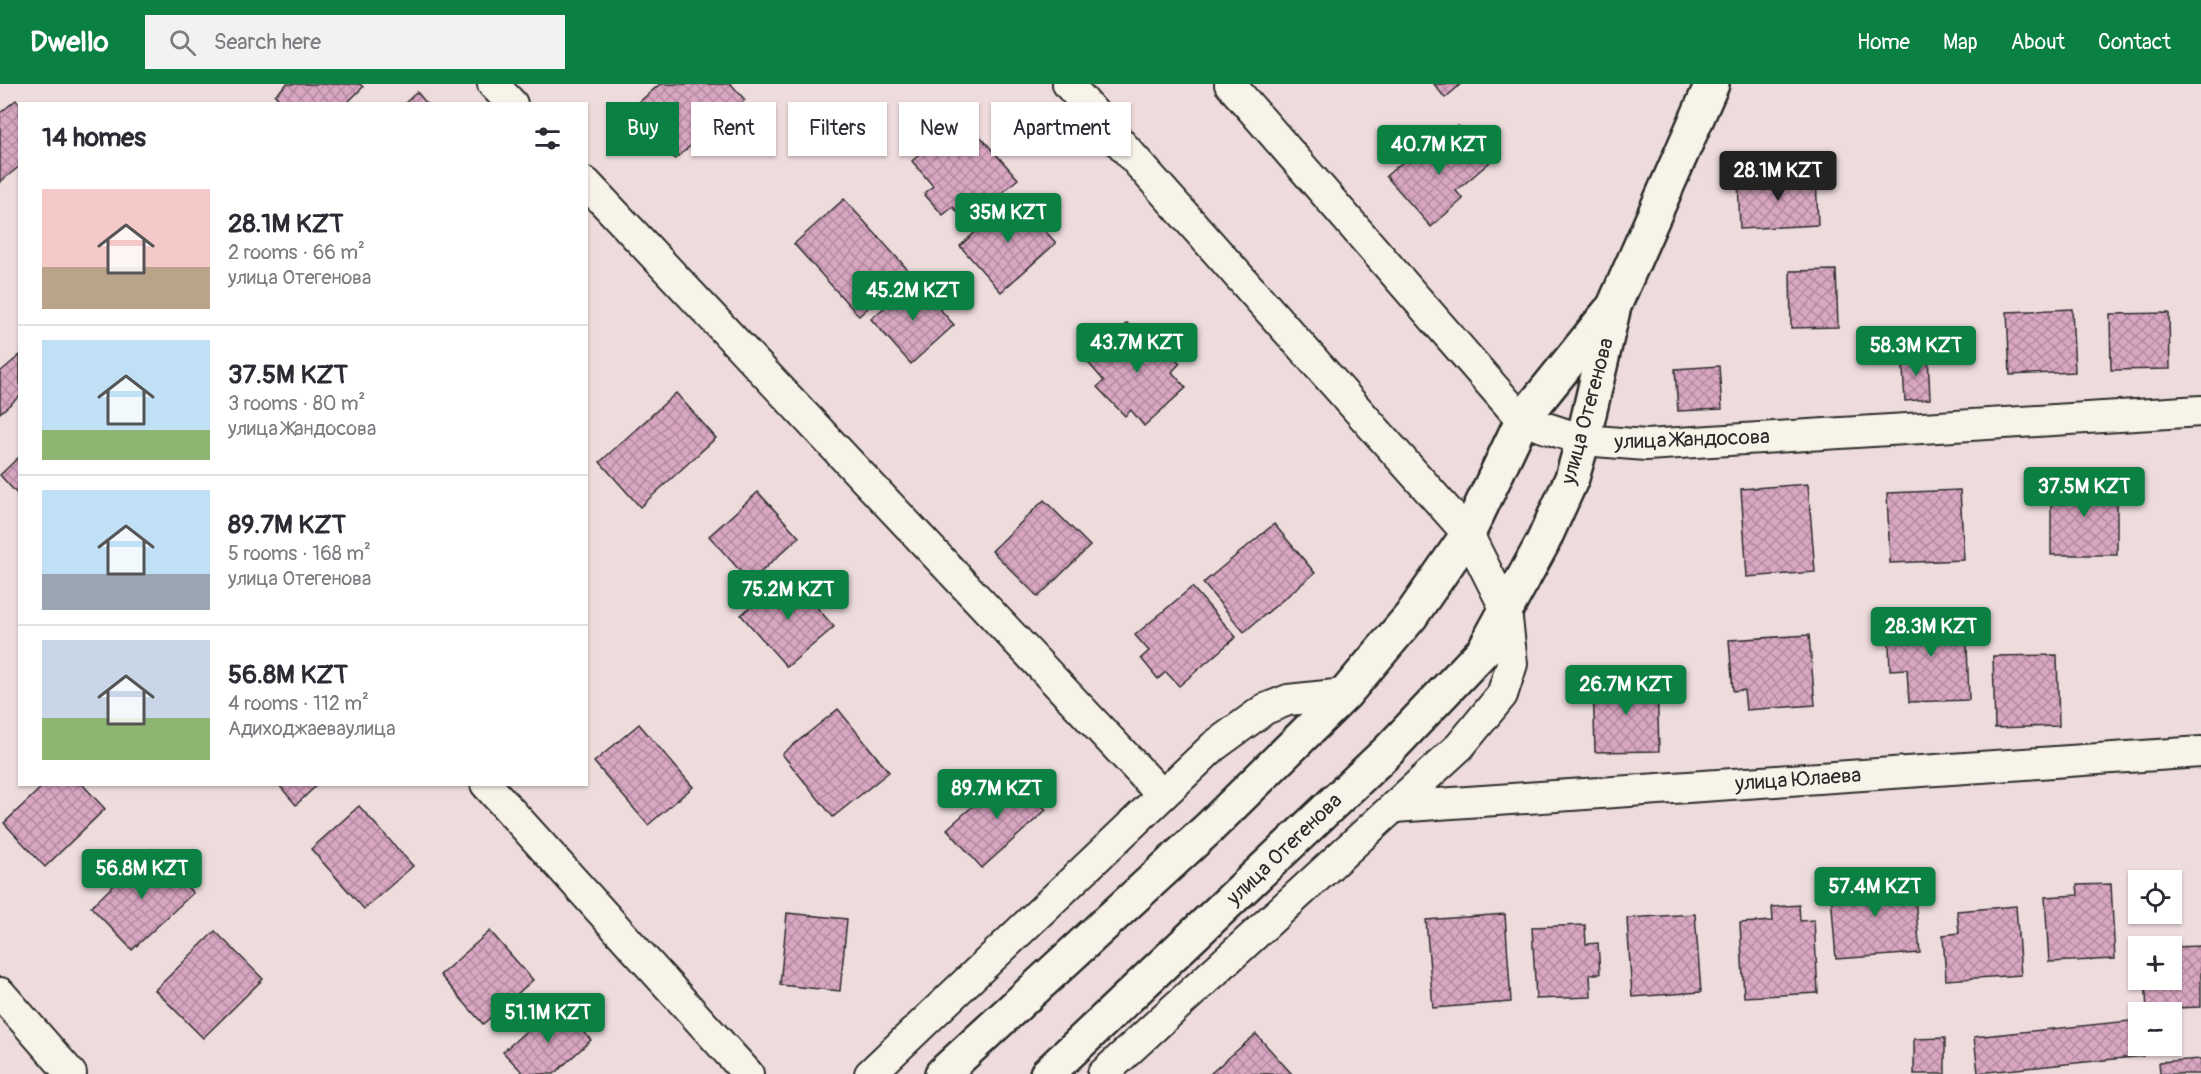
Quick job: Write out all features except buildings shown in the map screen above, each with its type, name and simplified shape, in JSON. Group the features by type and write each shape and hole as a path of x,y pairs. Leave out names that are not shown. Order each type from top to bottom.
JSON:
{"street":[{"path":"493,84 510,102"},
{"path":"1068,84 1468,534 1506,610"},
{"path":"1230,84 1522,420"},
{"name":"улица Отегенова","path":"1047,1074 1388,751 1484,650 1542,544 1568,487 1584,440 1614,306 1712,84"},
{"path":"588,185 1162,795"},
{"name":"улица Отегенова","path":"942,1074 1209,828 1345,694 1411,616 1468,534 1522,420 1614,306"},
{"name":"улица Жандосова","path":"1522,420 1584,440 1646,445 2201,411"},
{"name":"улица Отегенова","path":"1103,1074 1460,746 1502,695 1512,664 1506,610"},
{"path":"870,1074 1214,746 1265,709 1288,700 1345,694"},
{"name":"улица Юлаева","path":"1394,807 2201,752"},
{"path":"488,786 748,1074"},
{"path":"0,993 71,1074"}]}
